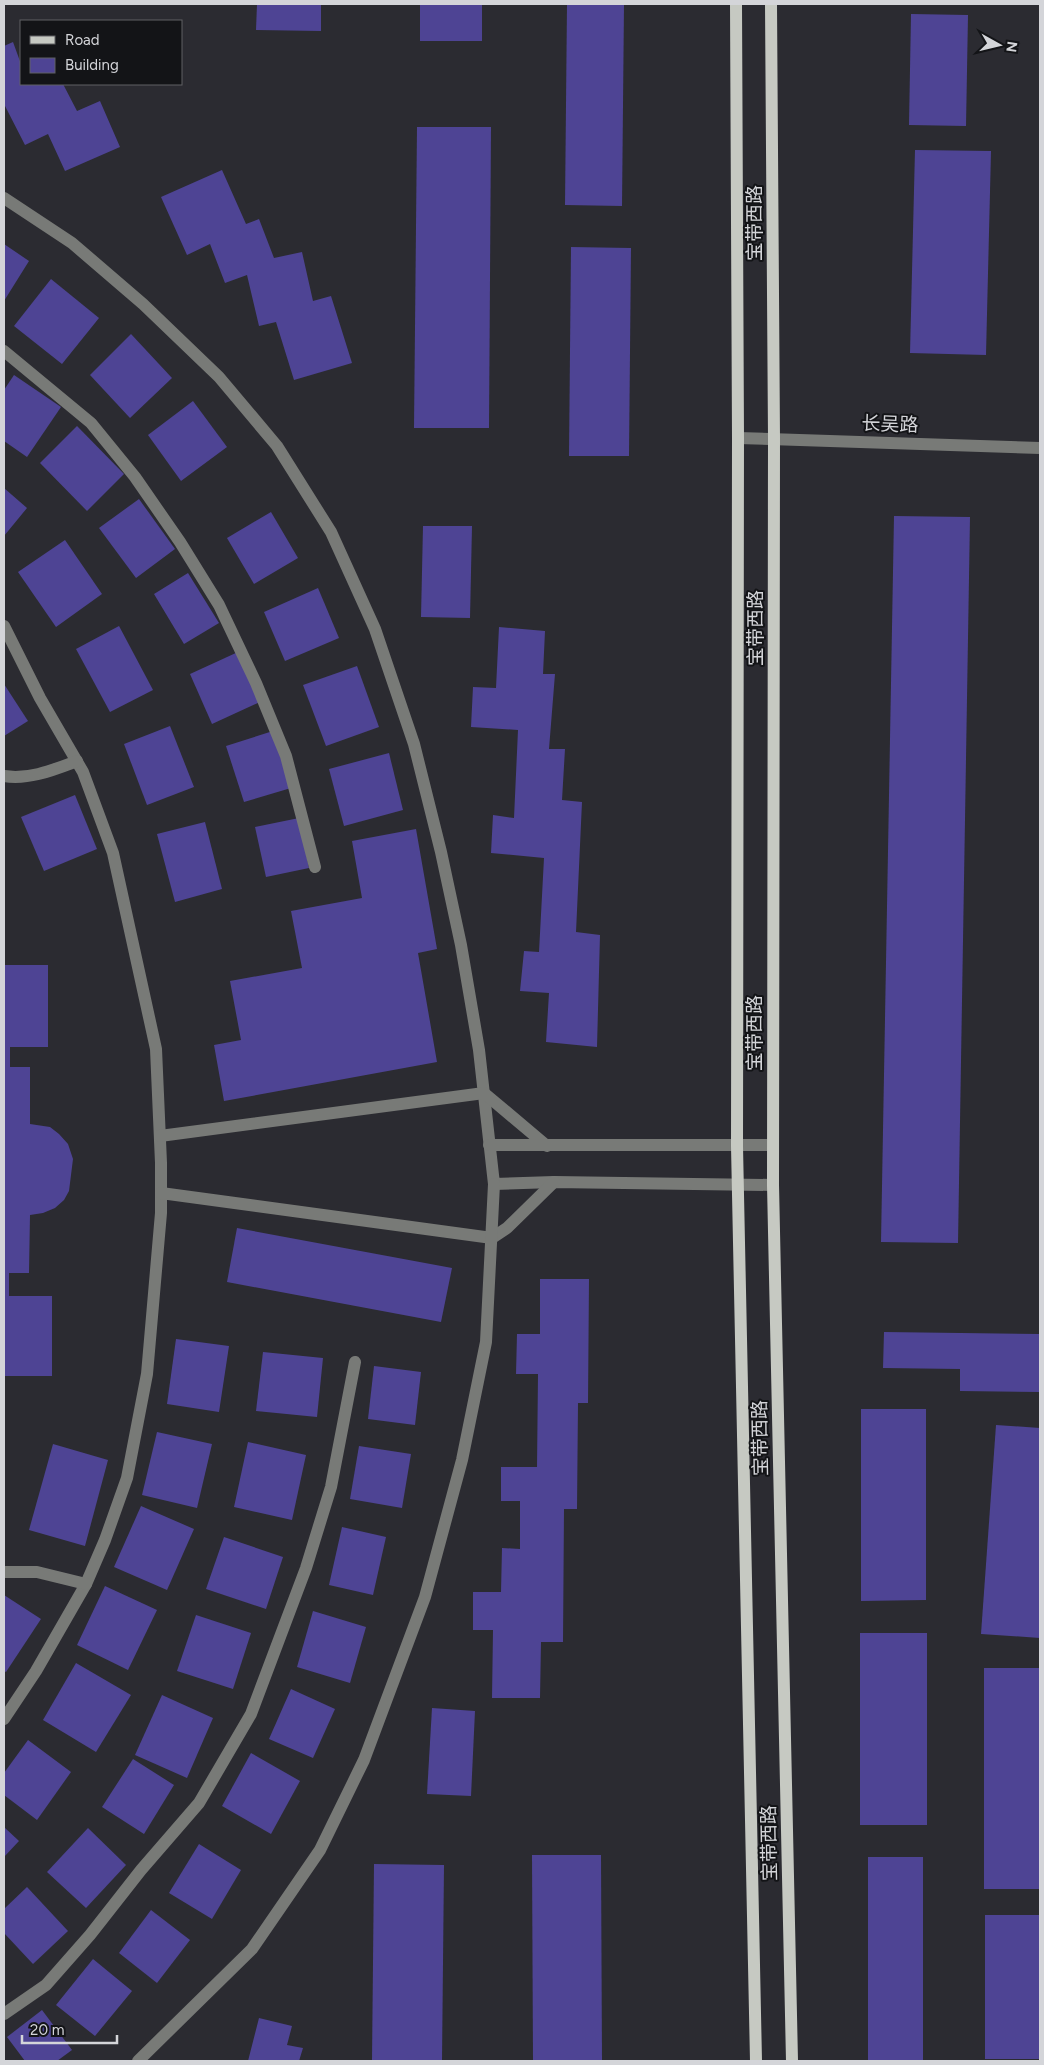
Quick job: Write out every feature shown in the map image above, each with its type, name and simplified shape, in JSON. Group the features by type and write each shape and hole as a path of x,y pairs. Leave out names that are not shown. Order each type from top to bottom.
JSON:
{"main road":[{"name":"宝带西路","path":"736,4 738,438 737,1146 756,2061"},
{"name":"宝带西路","path":"771,4 774,438 773,1185 792,2061"}],"street":[{"path":"4,198 72,243 143,304 219,377 277,446 331,532 375,629 414,744 441,852 461,945 479,1050 494,1184 486,1342 462,1460 425,1597 364,1760 320,1850 252,1949 138,2061"},
{"path":"4,351 91,422 136,477 214,597 256,683 286,756 315,867"},
{"name":"长吴路","path":"738,438 1040,448"},
{"path":"4,626 40,698 83,772 113,853 156,1049 161,1193 147,1374 127,1478 105,1540 86,1584 36,1670 4,1719"},
{"path":"4,776 42,774 77,761"},
{"path":"160,1136 484,1093 548,1146"},
{"path":"489,1145 773,1145"},
{"path":"161,1193 492,1238 507,1228 554,1182"},
{"path":"494,1184 554,1182 773,1185"},
{"path":"4,2014 46,1984 90,1935 141,1870 199,1803 251,1714 306,1568 331,1487 355,1362"},
{"path":"4,1572 37,1572 86,1584"}],"building":[{"path":"257,4 321,4 321,31 256,30"},
{"path":"420,4 482,4 482,41 420,41"},
{"path":"567,4 624,4 622,206 565,205"},
{"path":"911,14 968,15 966,126 909,125"},
{"path":"13,42 20,61 20,85 64,85 77,111 100,101 120,147 65,171 48,134 25,145 4,104 4,46"},
{"path":"417,127 491,127 489,428 414,428"},
{"path":"915,150 991,151 986,355 910,353"},
{"path":"222,170 246,224 259,219 274,258 302,252 313,301 331,296 352,363 294,380 276,322 259,326 247,275 225,283 210,244 187,255 161,197"},
{"path":"4,244 29,261 4,301"},
{"path":"571,247 631,248 629,456 569,456"},
{"path":"51,279 99,318 62,364 14,326"},
{"path":"131,334 172,378 130,418 90,375"},
{"path":"14,375 61,407 27,457 4,441 4,390"},
{"path":"193,401 227,447 181,481 148,435"},
{"path":"77,426 124,474 87,511 40,463"},
{"path":"4,488 27,508 4,536"},
{"path":"139,499 175,549 136,578 99,528"},
{"path":"271,512 298,558 254,584 227,538"},
{"path":"894,516 970,517 958,1243 881,1242"},
{"path":"423,526 472,526 470,618 421,617"},
{"path":"65,540 102,594 56,627 18,572"},
{"path":"188,573 219,623 184,644 154,594"},
{"path":"318,588 339,638 285,661 264,612"},
{"path":"119,626 153,690 110,712 76,649"},
{"path":"499,627 545,631 543,674 555,674 549,749 565,749 562,800 582,802 576,932 600,935 597,1047 546,1042 549,993 520,991 524,951 539,952 544,858 491,853 493,815 514,818 518,730 471,727 473,687 496,688"},
{"path":"238,652 260,702 212,724 190,674"},
{"path":"357,666 379,727 326,746 303,685"},
{"path":"4,684 28,721 4,736"},
{"path":"170,726 194,787 147,805 124,744"},
{"path":"273,731 291,788 244,802 226,746"},
{"path":"389,753 403,810 344,826 329,769"},
{"path":"75,795 97,849 44,871 21,817"},
{"path":"299,818 309,868 266,877 255,827"},
{"path":"205,822 222,889 175,902 157,834"},
{"path":"416,829 437,949 418,953 437,1062 224,1101 214,1045 241,1040 230,981 302,968 291,911 362,898 352,841"},
{"path":"4,965 48,965 48,1047 10,1047 10,1067 30,1067 30,1124 50,1127 59,1134 68,1144 73,1159 69,1191 64,1200 55,1208 43,1213 30,1215 29,1273 9,1273 9,1296 52,1296 52,1376 4,1376"},
{"path":"237,1228 452,1268 441,1322 227,1282"},
{"path":"540,1279 589,1279 588,1403 578,1403 577,1509 564,1509 563,1642 541,1642 540,1698 492,1698 493,1630 473,1630 473,1592 501,1592 502,1548 520,1549 520,1501 501,1501 501,1467 537,1467 538,1374 516,1374 517,1334 540,1334"},
{"path":"884,1332 1040,1334 1040,1392 960,1391 960,1369 883,1368"},
{"path":"176,1339 229,1346 219,1412 167,1404"},
{"path":"263,1352 323,1358 317,1417 256,1411"},
{"path":"374,1366 421,1372 415,1425 368,1419"},
{"path":"861,1409 926,1409 926,1600 861,1601"},
{"path":"996,1425 1040,1428 1040,1638 981,1634"},
{"path":"157,1432 212,1444 197,1508 142,1495"},
{"path":"248,1442 306,1455 292,1520 234,1507"},
{"path":"53,1444 108,1460 85,1546 29,1530"},
{"path":"359,1446 411,1454 402,1508 350,1499"},
{"path":"141,1506 194,1529 167,1590 114,1567"},
{"path":"342,1527 386,1537 373,1595 329,1585"},
{"path":"224,1537 283,1557 266,1609 206,1589"},
{"path":"105,1586 157,1610 128,1670 77,1645"},
{"path":"4,1595 41,1619 6,1672 4,1671"},
{"path":"313,1611 366,1627 350,1683 297,1667"},
{"path":"196,1615 251,1633 233,1689 177,1671"},
{"path":"860,1633 927,1633 927,1825 860,1825"},
{"path":"76,1663 131,1695 96,1752 43,1720"},
{"path":"984,1668 1040,1668 1040,1889 984,1889"},
{"path":"291,1689 335,1709 313,1758 269,1739"},
{"path":"162,1695 213,1718 187,1778 135,1755"},
{"path":"432,1708 475,1711 471,1796 427,1794"},
{"path":"28,1740 71,1772 37,1820 4,1795 4,1773"},
{"path":"251,1753 300,1781 271,1834 222,1806"},
{"path":"133,1759 174,1785 144,1834 102,1807"},
{"path":"4,1827 19,1841 4,1857"},
{"path":"88,1828 126,1865 86,1908 47,1872"},
{"path":"199,1844 241,1870 212,1919 169,1893"},
{"path":"532,1855 601,1855 602,2061 533,2061"},
{"path":"868,1857 923,1857 923,2061 868,2061"},
{"path":"374,1864 444,1865 442,2061 372,2061"},
{"path":"27,1887 68,1931 33,1964 4,1933 4,1909"},
{"path":"151,1910 190,1940 157,1983 119,1953"},
{"path":"985,1915 1040,1915 1040,2059 985,2059"},
{"path":"93,1959 132,1991 95,2036 56,2005"},
{"path":"42,2010 72,2050 57,2061 25,2061 7,2037"},
{"path":"259,2018 292,2026 287,2045 303,2048 299,2061 248,2061"}]}
